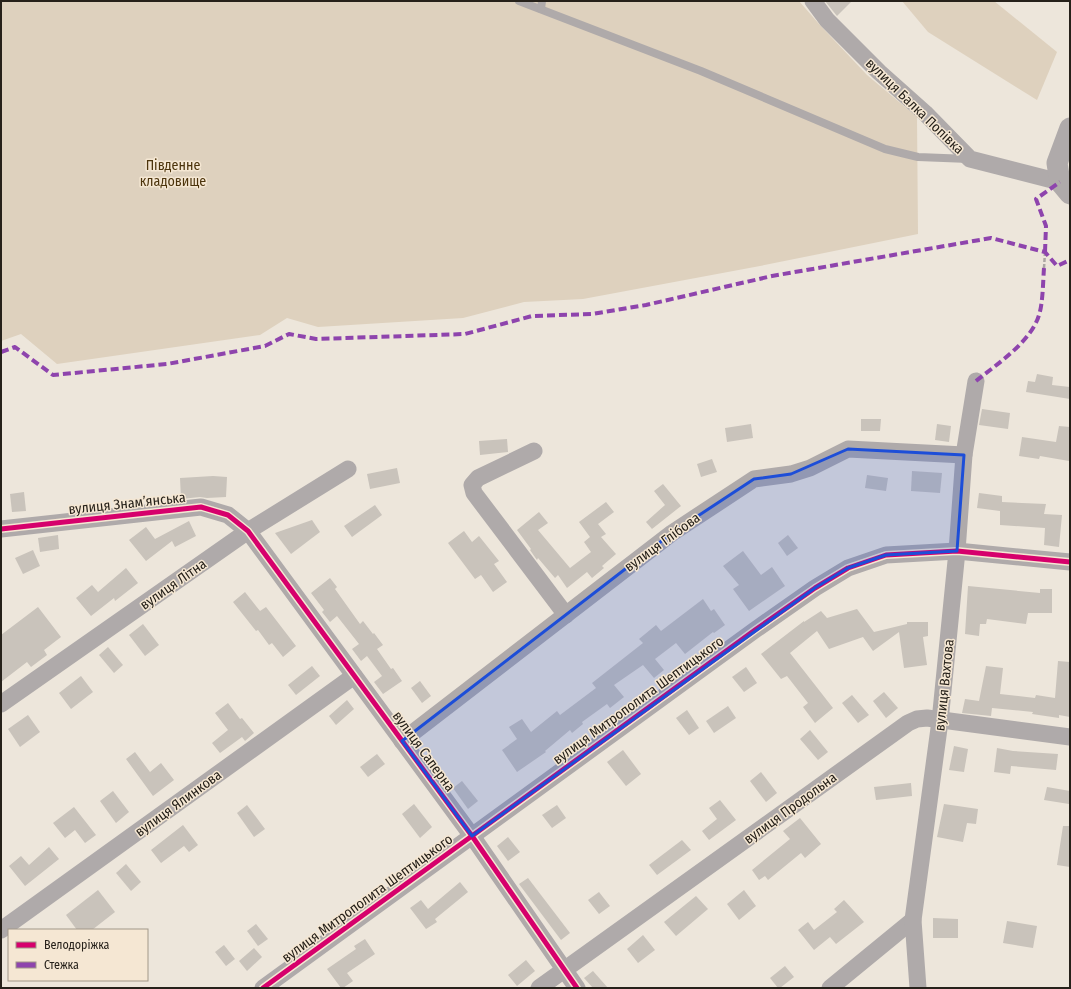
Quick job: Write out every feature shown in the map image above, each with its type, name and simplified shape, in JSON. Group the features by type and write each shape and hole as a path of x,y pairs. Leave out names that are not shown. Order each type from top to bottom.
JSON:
{"street":[{"name":"вулиця Балка Попівка","path":"813,1 832,25 879,72 925,113 970,159 1065,188"},
{"path":"1065,188 1056,163 1070,128"},
{"name":"вулиця Вахтова","path":"918,988 913,920 940,721 957,552 964,454 976,381"},
{"name":"вулиця Глібова","path":"402,741 672,533 754,479 791,474 810,468 848,449 964,454"},
{"path":"534,451 478,478 472,485 474,493 566,615"},
{"name":"вулиця Літна","path":"1,704 248,532 348,469"},
{"name":"вулиця Знам’янська","path":"1,529 201,507 228,515 248,532"},
{"name":"вулиця Саперна","path":"248,532 472,836 577,988"},
{"name":"вулиця Митрополита Шептицького","path":"263,988 815,588 848,568 886,555 957,552 1070,562"},
{"name":"вулиця Ялинкова","path":"1,930 354,676"},
{"name":"вулиця Продольна","path":"539,988 908,723 917,719 928,718 940,721 1070,737"},
{"path":"830,988 913,920"}],"lane":[{"path":"519,1 542,5 885,149 918,157 970,159"}],"path":[{"path":"1044,268 1045,252"}],"highlighted area":[{"path":"848,449 964,455 957,551 886,555 848,568 815,588 472,836 402,741 672,533 754,479 791,474"}],"green space":[{"name":"Південне кладовище","path":"1,1 799,1 867,75 917,117 918,234 760,266 583,299 524,302 463,318 318,327 287,318 260,335 57,364 21,334 1,341"},
{"path":"902,1 994,1 1057,52 1037,100 928,32"}],"building":[{"path":"825,1 852,1 837,16"},
{"path":"1037,374 1053,377 1052,385 1070,387 1070,399 1026,392 1028,381 1035,382"},
{"path":"982,409 1010,413 1008,429 979,425"},
{"path":"861,419 881,419 880,431 861,431"},
{"path":"751,424 753,438 727,442 725,428"},
{"path":"937,424 951,426 949,442 935,440"},
{"path":"1059,426 1070,427 1069,461 1040,456 1039,459 1019,456 1022,437 1056,442"},
{"path":"507,439 508,452 480,455 479,441"},
{"path":"712,459 717,472 701,477 697,464"},
{"path":"397,468 400,483 370,489 367,474"},
{"path":"912,471 942,473 940,493 911,491"},
{"path":"867,475 888,478 886,491 865,488"},
{"path":"213,476 227,477 226,497 181,499 180,478"},
{"path":"663,484 681,506 652,529 646,522 665,505 654,491"},
{"path":"24,492 26,511 12,512 10,494"},
{"path":"979,493 1002,496 1002,502 1046,504 1044,514 1062,515 1059,547 1044,545 1045,528 1000,525 1000,511 977,508"},
{"path":"606,502 614,512 598,524 606,534 601,537 616,554 602,566 604,568 592,578 587,572 567,588 558,575 555,578 538,558 537,560 517,530 539,512 548,523 538,530 570,568 591,552 584,542 590,537 579,522"},
{"path":"375,505 382,515 352,537 344,526"},
{"path":"312,520 320,532 291,554 275,533"},
{"path":"189,521 196,536 175,547 172,541 146,561 129,540 146,527 155,539"},
{"path":"464,531 472,542 479,536 499,561 494,564 507,582 493,592 481,575 475,579 448,543"},
{"path":"58,535 59,549 40,552 38,538"},
{"path":"788,535 798,548 787,556 778,543"},
{"path":"33,550 40,566 23,574 15,558"},
{"path":"743,551 761,575 772,567 785,586 749,611 733,589 739,585 723,566"},
{"path":"126,568 138,583 115,601 114,598 91,616 76,598 92,585 98,592"},
{"path":"330,578 337,587 335,589 360,624 363,621 383,645 377,649 391,669 393,668 402,681 383,694 374,682 382,676 367,656 361,661 352,649 359,644 337,616 330,622 322,612 324,610 311,593"},
{"path":"968,586 1040,593 1040,589 1052,589 1052,613 1028,613 1026,624 987,619 986,624 980,624 979,636 965,634"},
{"path":"245,592 260,611 266,607 296,646 283,657 272,643 269,645 258,630 256,631 233,602"},
{"path":"703,599 711,611 714,609 725,625 714,633 713,632 685,654 676,643 655,659 664,670 654,678 643,665 614,685 624,697 610,708 607,704 582,722 583,724 572,733 570,730 545,751 546,752 517,772 502,750 517,739 509,727 522,719 531,732 557,711 560,715 596,688 592,683 643,643 639,639 656,625 661,631"},
{"path":"38,607 61,637 44,650 47,655 31,667 27,662 1,682 1,635"},
{"path":"857,609 874,632 907,624 907,622 928,622 928,636 923,637 927,665 904,668 899,632 873,651 863,637 829,649 817,631 790,653 833,708 815,723 803,707 808,703 787,676 781,679 761,654 804,621 821,611 827,618"},
{"path":"143,624 159,645 145,656 129,635"},
{"path":"108,647 123,665 114,673 99,655"},
{"path":"1058,661 1070,662 1070,717 1059,715 1059,718 1032,714 1033,712 992,708 991,716 962,713 965,699 979,701 986,666 1003,668 1000,694 1035,698 1036,695 1055,698"},
{"path":"312,666 320,676 296,695 288,685"},
{"path":"746,667 757,683 744,692 732,677"},
{"path":"81,676 93,692 71,709 59,693"},
{"path":"420,681 431,696 422,703 411,688"},
{"path":"884,692 898,708 886,718 873,701"},
{"path":"852,695 869,715 858,723 842,703"},
{"path":"347,700 354,709 336,725 329,716"},
{"path":"228,703 240,719 242,718 254,733 245,741 242,737 220,753 212,743 228,730 215,713"},
{"path":"728,706 736,718 714,733 706,721"},
{"path":"687,710 699,728 689,735 676,718"},
{"path":"28,715 40,732 20,747 8,729"},
{"path":"810,730 828,752 818,760 800,739"},
{"path":"954,746 968,749 964,772 949,770"},
{"path":"997,748 1013,751 1058,754 1056,770 1011,766 1010,774 994,772"},
{"path":"623,750 641,774 626,786 607,762"},
{"path":"135,752 150,772 161,763 174,780 153,796 126,759"},
{"path":"377,754 385,764 368,777 360,767"},
{"path":"761,772 777,793 766,802 750,781"},
{"path":"462,781 478,801 468,809 453,788"},
{"path":"911,783 912,796 876,800 874,787"},
{"path":"1047,787 1070,791 1069,804 1044,800"},
{"path":"113,791 129,812 116,823 100,801"},
{"path":"720,800 736,820 709,840 702,831 717,819 709,808"},
{"path":"414,804 432,827 420,838 402,814"},
{"path":"944,804 978,809 976,824 967,823 963,842 937,837"},
{"path":"247,805 265,829 254,837 237,813"},
{"path":"557,805 566,818 552,828 542,815"},
{"path":"74,807 96,835 85,843 75,830 65,838 53,823"},
{"path":"800,818 821,844 805,858 801,853 768,880 765,876 759,880 752,870 790,839 783,831"},
{"path":"183,825 198,845 189,852 184,846 161,863 151,850"},
{"path":"1063,826 1070,826 1070,867 1057,865"},
{"path":"508,837 520,852 508,861 497,846"},
{"path":"682,840 691,850 657,875 649,865"},
{"path":"49,847 59,859 25,886 9,866 21,856 29,865"},
{"path":"126,864 141,882 131,891 116,873"},
{"path":"528,878 570,933 561,940 519,884"},
{"path":"460,882 468,892 435,919 437,922 426,929 410,908 421,900 428,909"},
{"path":"98,890 115,912 93,929 76,929 66,915"},
{"path":"744,890 756,906 739,920 727,904"},
{"path":"599,892 610,906 599,914 588,900"},
{"path":"696,896 708,909 676,936 664,922"},
{"path":"844,900 864,922 836,944 830,937 814,950 798,930 808,922 814,930 837,912 834,909"},
{"path":"933,918 958,919 958,938 933,938"},
{"path":"1007,921 1037,926 1033,948 1003,943"},
{"path":"256,924 268,939 258,946 247,931"},
{"path":"643,935 655,950 638,963 627,949"},
{"path":"365,939 375,954 347,973 353,981 341,988 327,969 356,949 354,946"},
{"path":"224,945 235,959 226,966 215,952"},
{"path":"254,948 262,957 247,971 239,961"},
{"path":"526,960 535,971 517,986 508,975"},
{"path":"785,966 794,977 778,988 770,978"},
{"path":"593,971 608,988 593,988 584,978"}],"marked path":[{"path":"1045,252 1046,226 1036,199 1060,182"},
{"path":"1,352 15,347 53,375 167,364 265,346 289,334 316,339 465,334 532,316 592,314 646,305 772,276 991,238 1045,252 1057,266 1070,260"},
{"path":"976,381 1012,352 1029,334 1035,325 1039,315 1043,292 1044,268"}],"cycle path":[{"path":"1,529 201,507 228,515 248,531 472,836 577,988"},
{"path":"263,988 755,630 815,588 848,568 886,555 957,551 1070,562"}]}
